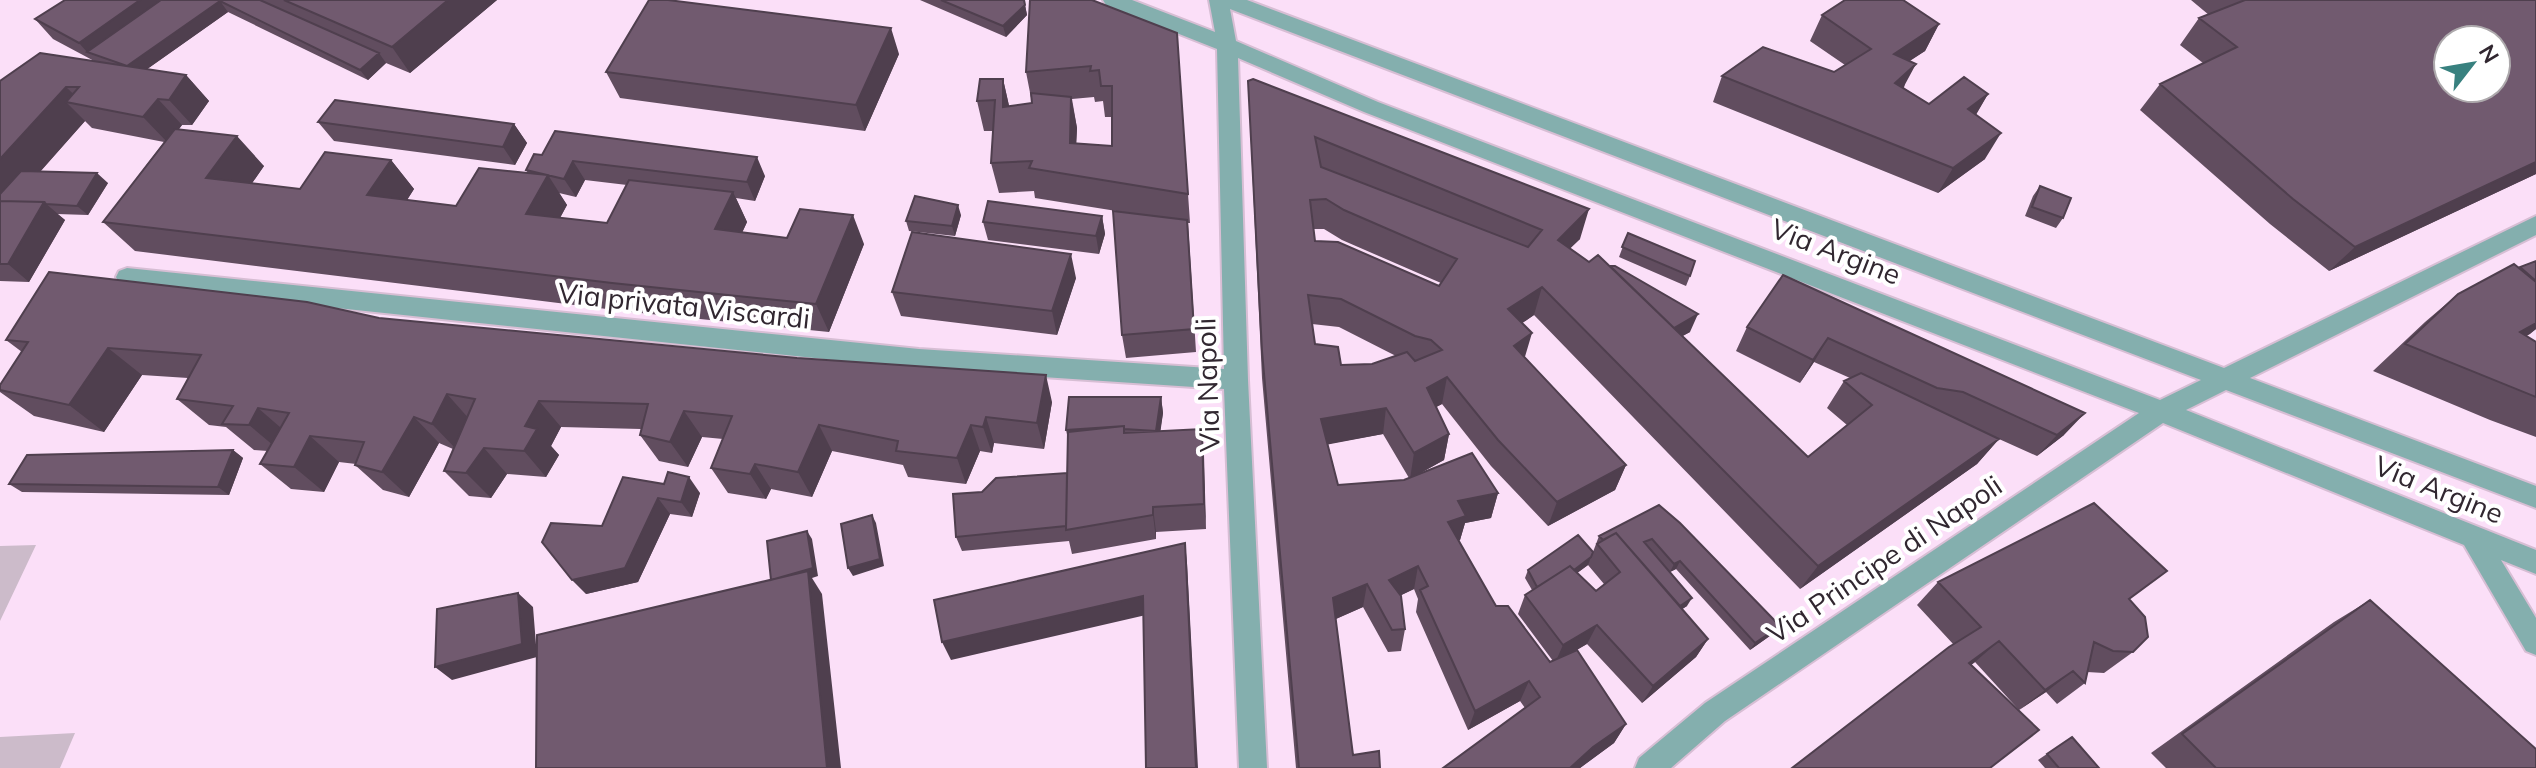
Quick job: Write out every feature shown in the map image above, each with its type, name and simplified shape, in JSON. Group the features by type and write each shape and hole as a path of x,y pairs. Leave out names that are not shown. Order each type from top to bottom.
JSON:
{"street":[{"name":"Via Argine","path":"1113,0 1371,107 2161,411 2536,562"},
{"name":"Via Napoli","path":"1219,0 1227,45 1236,380 1253,768"},
{"name":"Via Argine","path":"1227,0 2536,497"},
{"path":"2224,379 2536,225"},
{"name":"Via privata Viscardi","path":"127,277 919,359 1236,380"},
{"name":"Via Principe di Napoli","path":"1649,768 1715,712 2161,411 2224,379"},
{"path":"2474,539 2536,642"}],"shaded area":[{"path":"36,545 0,621 0,546"},
{"path":"75,733 60,768 0,768 0,737"}],"building":[{"path":"65,0 140,0 79,43 35,19"},
{"path":"161,0 260,0 379,53 360,70 220,1 127,66 87,52"},
{"path":"284,0 448,0 392,47"},
{"path":"649,0 891,28 856,105 606,72"},
{"path":"941,0 1024,0 1025,5 1003,26"},
{"path":"1030,0 1092,0 1177,33 1188,194 1029,168 1032,161 991,163 995,100 977,101 980,79 1003,79 1003,107 1032,103 1031,93 1071,97 1070,143 1112,146 1112,86 1101,86 1099,70 1090,71 1091,66 1026,72"},
{"path":"1845,0 1903,0 1939,24 1894,54 1916,64 1895,83 1929,104 1964,77 1988,94 1968,109 2001,133 1953,168 1722,76 1763,47 1834,72 1871,49 1822,15"},
{"path":"2245,0 2536,0 2536,162 2355,247 2293,199 2160,84 2237,47 2199,18"},
{"path":"40,53 186,75 169,100 158,99 143,117 66,102 79,87 66,87 0,159 0,81"},
{"path":"1253,79 1589,209 1558,240 1589,262 1598,255 1808,457 1872,405 1844,381 1861,373 1999,439 1818,566 1542,287 1508,309 1532,333 1514,346 1626,465 1557,502 1498,440 1447,377 1427,388 1449,434 1414,453 1386,408 1321,419 1338,485 1404,480 1472,453 1498,493 1458,501 1466,516 1448,522 1496,606 1508,606 1550,662 1577,650 1626,724 1570,768 1443,768 1540,697 1529,681 1475,711 1420,590 1428,586 1418,566 1389,580 1401,596 1405,629 1392,630 1367,584 1333,598 1353,755 1379,751 1380,768 1299,768 1262,351 1248,81","holes":["1315,137 1542,230 1528,247 1321,167","1326,199 1344,210 1457,259 1439,286 1338,242 1315,241 1310,200","1308,295 1341,299 1415,336 1431,340 1442,350 1415,361 1407,352 1372,364 1341,365 1338,347 1315,344"]},
{"path":"335,100 514,124 503,147 318,122"},
{"path":"175,129 237,136 206,178 300,189 325,152 391,160 367,195 456,206 479,168 548,175 526,214 607,223 629,180 733,192 715,229 787,238 800,209 853,215 816,304 612,283 103,222"},
{"path":"555,131 757,157 747,182 573,161 564,179 526,170 534,154 542,155"},
{"path":"21,171 97,173 77,206 0,201 0,194"},
{"path":"2040,186 2071,198 2063,218 2032,207"},
{"path":"915,196 958,205 952,226 906,221"},
{"path":"0,201 44,202 8,264 0,264"},
{"path":"988,201 1102,216 1096,236 983,222"},
{"path":"1113,211 1187,220 1194,329 1122,335"},
{"path":"912,232 1071,254 1052,311 892,292"},
{"path":"1628,233 1695,261 1690,276 1622,247"},
{"path":"2536,261 2536,281 2520,267"},
{"path":"2514,264 2536,282 2536,323 2520,332 2536,342 2536,397 2405,344 2458,294"},
{"path":"1610,266 1615,266 1698,314 1674,328"},
{"path":"49,272 307,302 379,318 797,358 1046,375 1037,423 986,417 983,427 971,425 957,458 896,451 898,441 819,425 798,472 755,464 750,474 711,468 732,416 684,411 670,442 640,435 648,404 539,401 525,426 537,429 524,451 484,448 466,473 444,471 475,399 447,394 432,424 414,417 382,472 355,465 364,442 310,436 294,467 260,464 289,413 258,408 249,425 222,424 233,406 177,399 201,355 108,348 69,405 0,390 0,385 28,342 6,340"},
{"path":"1783,275 2085,413 2057,435 1963,392 1937,388 1828,338 1813,360 1747,327"},
{"path":"1069,397 1161,397 1156,431 1124,429 1124,426 1066,430"},
{"path":"1124,426 1124,433 1202,429 1204,504 1153,507 1153,515 1066,530 1068,432"},
{"path":"233,450 218,487 9,484 27,455"},
{"path":"668,472 689,477 681,502 658,498 625,568 572,580 542,542 551,523 602,526 623,477 664,484"},
{"path":"1067,473 1066,526 956,537 953,494 982,492 996,478"},
{"path":"2094,503 2167,571 2129,599 2145,617 2148,637 2133,652 2113,651 2094,642 2085,683 2073,671 2045,690 1999,641 1969,663 2039,730 1990,768 1792,768 1949,647 1981,627 1938,582"},
{"path":"1659,505 1780,626 1755,643 1680,561 1674,564 1652,539 1644,542 1692,598 1680,606 1616,533 1603,540 1599,536"},
{"path":"872,515 880,559 848,568 841,524"},
{"path":"807,531 813,568 771,580 767,541"},
{"path":"1616,533 1708,639 1653,686 1597,625 1563,645 1525,595 1570,566 1596,591 1620,572 1597,544"},
{"path":"1578,535 1593,552 1591,557 1574,570 1570,566 1537,587 1528,570"},
{"path":"1185,543 1196,768 1146,768 1143,596 942,642 934,600"},
{"path":"808,571 827,768 536,768 537,635"},
{"path":"518,593 522,644 435,667 437,609"},
{"path":"2370,600 2536,749 2536,768 2216,768 2182,734"},
{"path":"2072,737 2099,768 2059,768 2047,754"}]}
